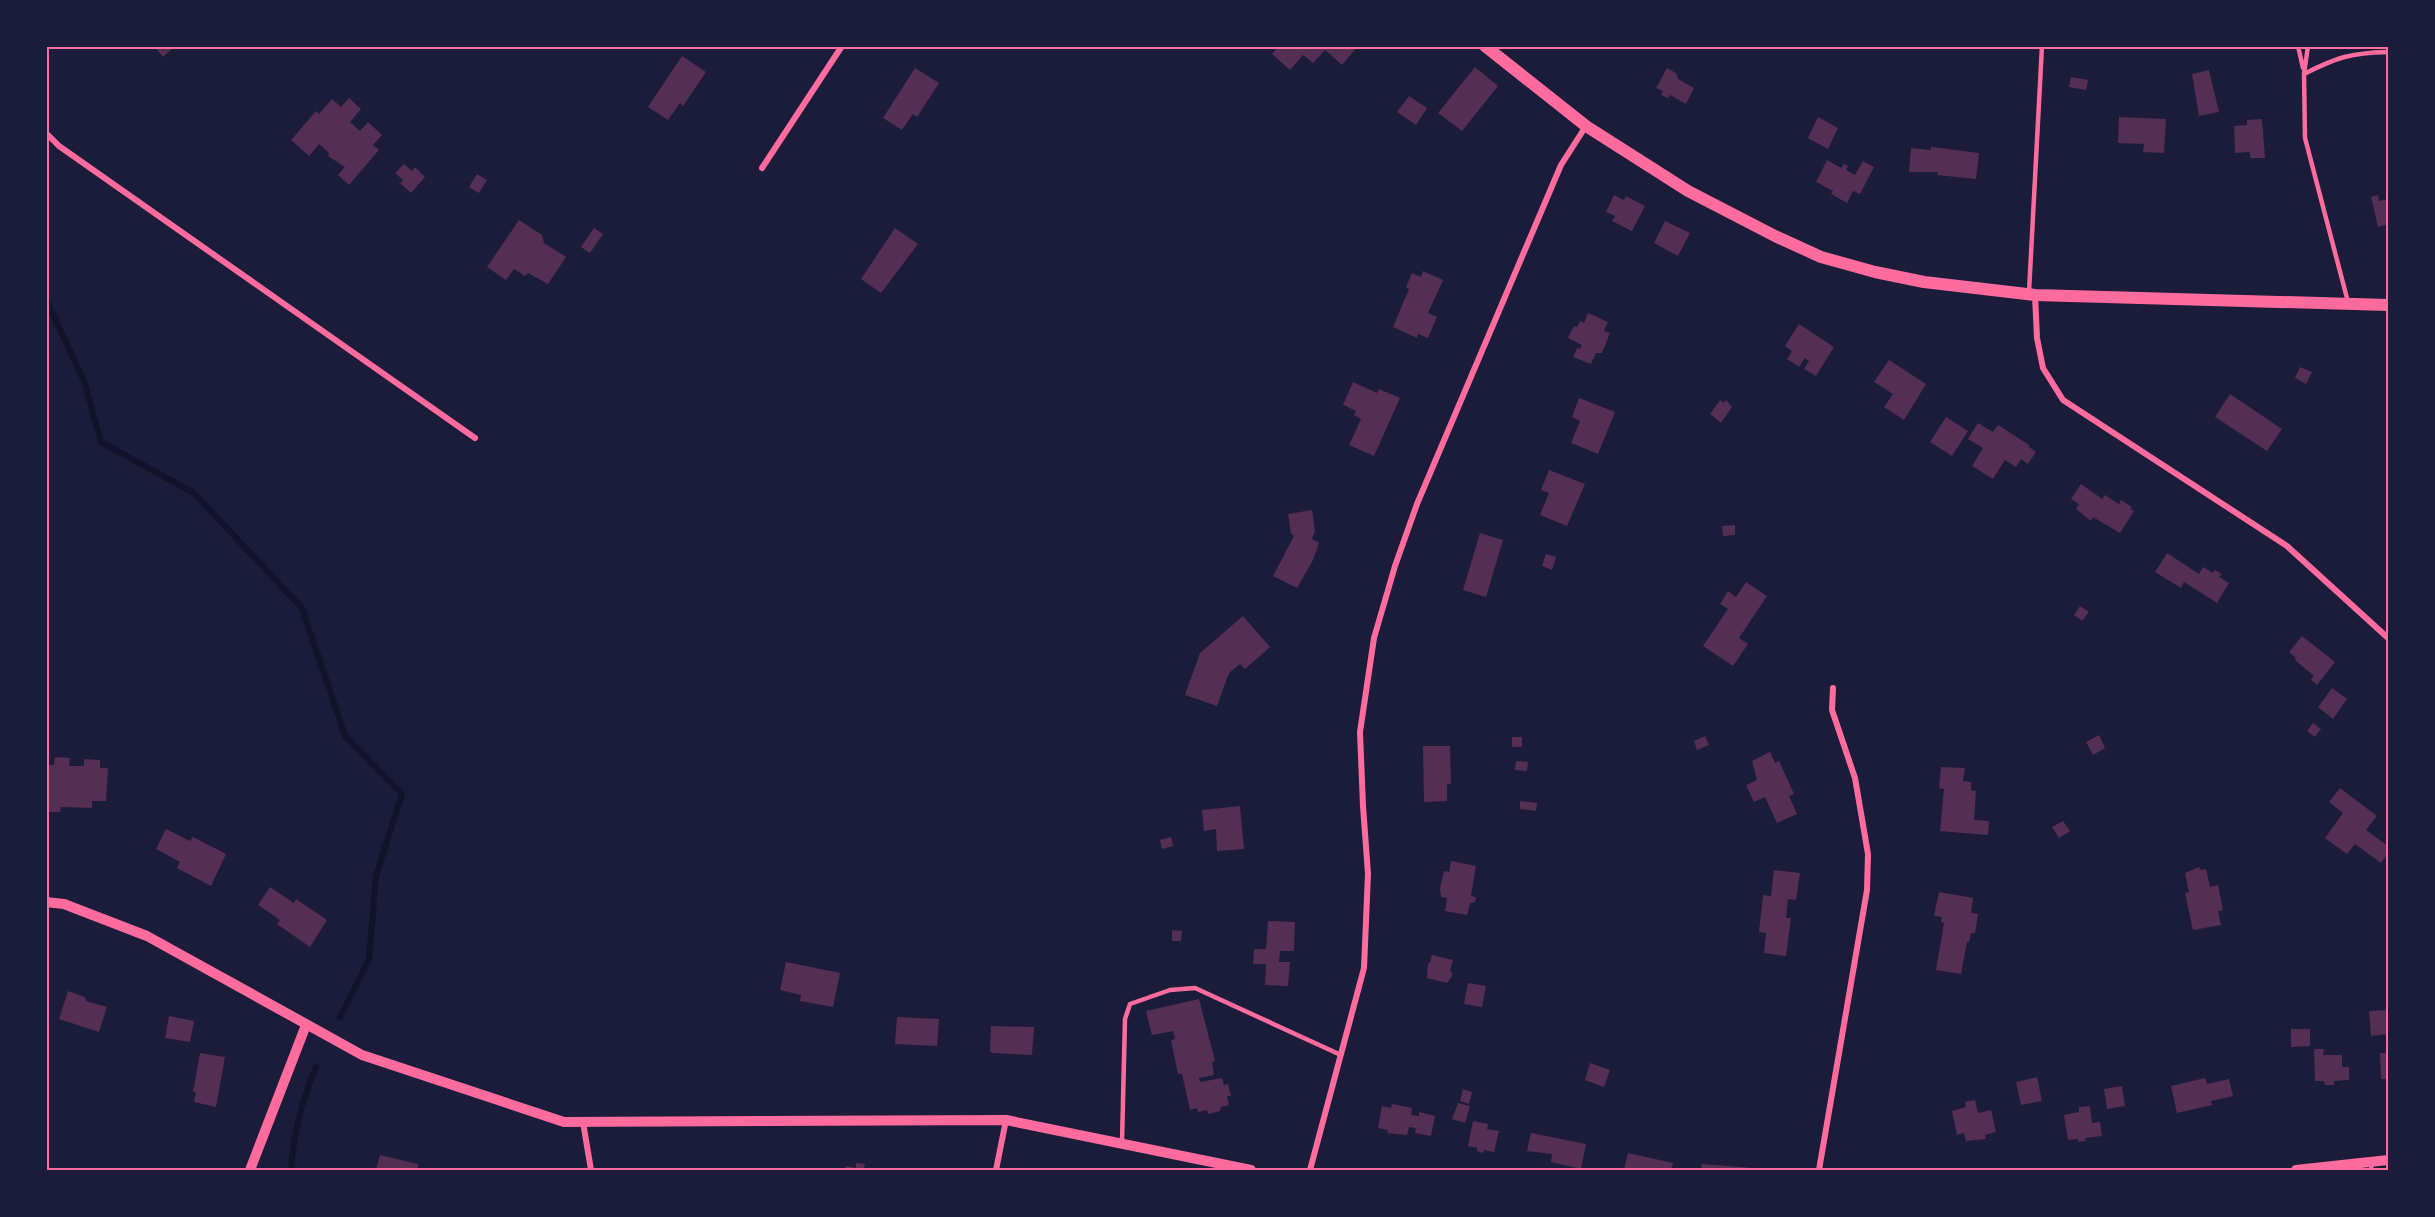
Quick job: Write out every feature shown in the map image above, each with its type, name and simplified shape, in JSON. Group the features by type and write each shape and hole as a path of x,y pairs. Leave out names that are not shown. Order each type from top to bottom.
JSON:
{"main road":[{"path":"1485,46 1586,126 1688,191 1821,257 1875,273 1924,282 2032,295 2388,306"}],"street":[{"path":"762,168 842,46"},
{"path":"1310,1170 1364,968 1368,874 1360,732 1374,638 1395,566 1417,504 1561,165 1586,126"},
{"path":"46,133 59,146 475,438"},
{"path":"2032,295 2043,368 2063,400 2287,546 2388,638"},
{"path":"1819,1170 1867,890 1868,854 1855,778 1832,710 1833,688"},
{"path":"46,902 64,904 147,936 362,1055 564,1122 1006,1120 1251,1170"},
{"path":"250,1170 306,1025"},
{"path":"996,1170 1006,1120"},
{"path":"583,1122 591,1170"},
{"path":"2296,1170 2372,1166 2388,1160"}],"lane":[{"path":"2032,295 2042,46"},
{"path":"2298,46 2304,74"},
{"path":"2308,46 2304,74 2304,138 2349,304"},
{"path":"2304,74 2334,59 2356,53 2388,52"},
{"path":"1122,1144 1125,1019 1130,1004 1170,990 1196,988 1341,1055"}],"building":[{"path":"154,46 175,46 163,57"},
{"path":"1279,46 1358,46 1342,65 1325,50 1313,63 1303,55 1290,70 1272,54"},
{"path":"682,56 706,72 683,106 680,103 668,120 648,107"},
{"path":"1475,67 1498,86 1462,131 1438,113"},
{"path":"915,68 939,83 917,117 913,114 902,130 883,118"},
{"path":"1667,68 1676,73 1678,79 1694,88 1686,104 1670,95 1668,98 1661,95 1663,91 1656,88"},
{"path":"2209,70 2219,112 2199,116 2192,74"},
{"path":"2071,77 2088,80 2086,90 2069,87"},
{"path":"1409,96 1427,108 1416,125 1397,112"},
{"path":"349,98 361,109 350,122 360,131 368,122 382,135 373,145 379,150 349,185 338,175 345,167 328,156 329,153 319,144 309,156 291,140 316,111 319,114 332,99 341,107"},
{"path":"1818,117 1838,128 1828,149 1808,138"},
{"path":"2119,117 2166,119 2164,153 2143,152 2144,144 2118,143"},
{"path":"2262,119 2265,158 2250,158 2250,152 2235,153 2234,126 2247,125 2247,120"},
{"path":"1931,147 1979,153 1976,179 1937,175 1938,172 1909,172 1911,148 1931,150"},
{"path":"1827,160 1841,168 1844,164 1848,166 1846,170 1855,175 1863,161 1874,167 1860,194 1853,191 1847,203 1831,194 1833,191 1816,182"},
{"path":"404,164 412,171 415,167 425,177 411,193 400,183 403,180 395,173"},
{"path":"477,174 487,180 479,193 469,187"},
{"path":"1614,195 1624,200 1626,196 1645,206 1632,231 1612,221 1615,216 1606,212"},
{"path":"2378,195 2379,201 2388,199 2388,224 2378,227 2371,197"},
{"path":"519,220 542,235 544,243 566,257 548,284 528,273 525,276 514,269 506,280 487,267"},
{"path":"1665,221 1690,233 1678,256 1654,243"},
{"path":"594,228 603,234 590,253 581,247"},
{"path":"895,228 918,244 881,293 861,279"},
{"path":"1423,271 1443,280 1428,313 1437,317 1428,338 1418,334 1417,338 1393,327 1409,289 1406,287 1412,273 1421,277"},
{"path":"1588,313 1608,322 1604,331 1610,333 1602,353 1596,353 1591,364 1573,357 1577,348 1580,349 1582,345 1568,338 1574,326 1577,327 1580,321 1584,323"},
{"path":"1799,324 1834,347 1816,376 1804,369 1809,361 1805,358 1799,367 1787,359 1792,351 1785,346"},
{"path":"1889,360 1926,384 1904,420 1884,407 1893,394 1874,382"},
{"path":"2300,367 2312,372 2306,384 2295,378"},
{"path":"1353,382 1377,393 1379,389 1400,398 1374,456 1349,445 1361,419 1354,415 1356,411 1343,405"},
{"path":"2230,394 2282,429 2267,451 2215,417"},
{"path":"1579,398 1615,412 1598,454 1571,443 1580,421 1572,417"},
{"path":"1720,400 1724,403 1726,400 1732,407 1721,423 1710,414"},
{"path":"1946,417 1968,431 1952,456 1930,442"},
{"path":"1978,423 1993,432 1998,425 2036,452 2028,464 2021,459 2016,467 2005,460 1993,479 1972,466 1983,448 1968,439"},
{"path":"1549,470 1585,484 1567,526 1540,515 1549,493 1541,490"},
{"path":"2081,484 2102,499 2105,495 2119,504 2121,500 2132,507 2130,509 2134,511 2120,533 2093,517 2091,521 2076,509 2079,504 2071,499"},
{"path":"1312,510 1315,531 1312,539 1319,543 1313,560 1297,588 1273,576 1294,536 1291,533 1288,514"},
{"path":"1735,525 1735,535 1723,536 1722,526"},
{"path":"1480,533 1503,540 1486,597 1463,590"},
{"path":"2167,553 2199,574 2203,567 2213,573 2215,570 2222,574 2219,577 2229,583 2217,603 2184,582 2181,588 2155,572"},
{"path":"1546,554 1556,557 1552,570 1542,566"},
{"path":"1746,582 1767,596 1739,638 1748,644 1733,666 1703,646 1728,609 1720,604 1728,591 1736,597"},
{"path":"2080,606 2089,612 2082,621 2074,615"},
{"path":"1243,616 1270,647 1245,669 1240,664 1229,673 1217,706 1185,695 1200,653"},
{"path":"2302,636 2335,662 2317,685 2311,680 2314,676 2289,652"},
{"path":"2332,688 2347,699 2333,719 2318,707"},
{"path":"2313,723 2321,729 2315,737 2307,731"},
{"path":"2099,735 2105,748 2093,755 2086,742"},
{"path":"1705,736 1709,745 1697,750 1694,741"},
{"path":"1512,737 1522,737 1522,747 1512,747"},
{"path":"1423,746 1450,746 1451,784 1447,784 1447,801 1424,802"},
{"path":"1770,752 1775,763 1779,761 1794,794 1789,796 1797,814 1777,823 1765,797 1754,802 1746,785 1757,780 1752,761"},
{"path":"55,757 70,758 69,766 84,766 84,759 100,760 100,768 108,768 106,801 92,801 92,808 61,807 60,812 46,812 46,765 54,765"},
{"path":"1516,761 1528,762 1527,771 1515,770"},
{"path":"1941,767 1965,768 1963,781 1971,782 1971,790 1976,791 1974,820 1989,821 1988,835 1940,831 1944,789 1939,788"},
{"path":"2340,788 2377,816 2366,830 2388,846 2388,853 2381,863 2355,844 2347,854 2325,838 2343,813 2329,802"},
{"path":"1520,801 1537,803 1536,811 1520,809"},
{"path":"1240,806 1244,849 1217,851 1216,829 1204,831 1202,810"},
{"path":"2063,821 2070,831 2059,838 2052,827"},
{"path":"166,829 190,841 193,837 226,854 211,886 177,868 180,862 156,849"},
{"path":"1171,837 1173,846 1162,849 1160,840"},
{"path":"1451,861 1476,866 1471,896 1476,897 1475,902 1470,903 1467,915 1445,911 1447,898 1441,897 1440,888 1444,871 1449,872"},
{"path":"2199,867 2200,870 2206,869 2210,887 2218,885 2223,910 2218,911 2221,925 2193,930 2185,893 2189,892 2185,873"},
{"path":"1774,870 1800,873 1796,900 1788,899 1786,918 1791,918 1786,956 1764,953 1766,933 1759,932 1763,895 1771,896"},
{"path":"270,887 294,903 296,899 327,920 310,947 277,924 280,920 258,905"},
{"path":"1939,892 1973,898 1971,913 1978,914 1975,933 1971,933 1969,942 1967,942 1961,974 1936,970 1944,923 1941,922 1942,917 1934,916"},
{"path":"1268,921 1295,922 1294,951 1280,951 1279,962 1290,962 1288,986 1265,985 1266,964 1253,964 1254,949 1266,949"},
{"path":"1172,930 1182,931 1181,941 1172,941"},
{"path":"1432,955 1453,960 1450,971 1452,976 1447,983 1427,978 1428,963"},
{"path":"786,962 840,973 833,1007 800,1001 801,995 780,990"},
{"path":"1468,983 1486,986 1482,1007 1464,1004"},
{"path":"68,991 85,997 86,1001 107,1007 99,1032 59,1019"},
{"path":"1199,999 1215,1061 1212,1062 1214,1075 1199,1078 1200,1082 1222,1078 1224,1085 1228,1084 1231,1096 1227,1096 1229,1105 1221,1107 1220,1111 1208,1114 1207,1110 1198,1112 1197,1108 1190,1110 1182,1074 1178,1074 1171,1040 1175,1039 1173,1031 1152,1035 1146,1011"},
{"path":"2387,1010 2388,1034 2371,1036 2369,1011"},
{"path":"169,1016 194,1021 190,1042 165,1038"},
{"path":"897,1017 939,1019 937,1046 895,1044"},
{"path":"991,1026 1034,1027 1032,1055 992,1053 990,1051"},
{"path":"2291,1029 2310,1029 2310,1046 2291,1047"},
{"path":"2314,1049 2324,1049 2323,1055 2342,1055 2342,1067 2349,1067 2349,1080 2334,1081 2334,1085 2325,1085 2324,1081 2315,1081"},
{"path":"200,1053 225,1057 216,1107 194,1102 196,1092 193,1092"},
{"path":"2380,1053 2388,1053 2388,1079 2381,1079"},
{"path":"1590,1063 1610,1070 1604,1087 1585,1080"},
{"path":"2037,1077 2042,1101 2021,1105 2016,1082"},
{"path":"2205,1078 2207,1084 2229,1079 2233,1096 2211,1101 2212,1105 2177,1113 2171,1086"},
{"path":"2122,1086 2125,1106 2107,1109 2104,1089"},
{"path":"1463,1089 1472,1092 1469,1104 1460,1101"},
{"path":"1975,1100 1978,1113 1991,1110 1996,1132 1985,1135 1986,1139 1966,1141 1964,1133 1957,1135 1952,1111 1966,1107 1965,1102"},
{"path":"1458,1103 1470,1106 1465,1123 1452,1119"},
{"path":"1392,1104 1412,1108 1411,1115 1419,1116 1419,1112 1435,1116 1431,1136 1415,1133 1416,1128 1409,1127 1407,1135 1387,1133 1388,1130 1378,1128 1382,1106 1391,1108"},
{"path":"2090,1106 2092,1123 2100,1122 2102,1136 2085,1138 2086,1141 2078,1142 2078,1139 2068,1140 2064,1115 2079,1112 2079,1107"},
{"path":"1473,1121 1488,1124 1487,1129 1499,1131 1494,1152 1484,1150 1483,1153 1477,1151 1477,1148 1468,1146"},
{"path":"1531,1133 1586,1144 1581,1169 1551,1162 1552,1154 1527,1151"},
{"path":"1628,1153 1673,1163 1671,1170 1624,1170"},
{"path":"380,1155 418,1164 417,1170 376,1170"},
{"path":"856,1163 865,1164 864,1168 869,1170 845,1170 846,1166 856,1168"},
{"path":"1702,1164 1766,1169 1766,1170 1701,1170"}],"waterway":[{"path":"46,299 84,381 101,442 194,493 302,608 345,736 402,794 376,876 369,959 340,1017"},
{"path":"291,1170 299,1117 316,1067"}]}
